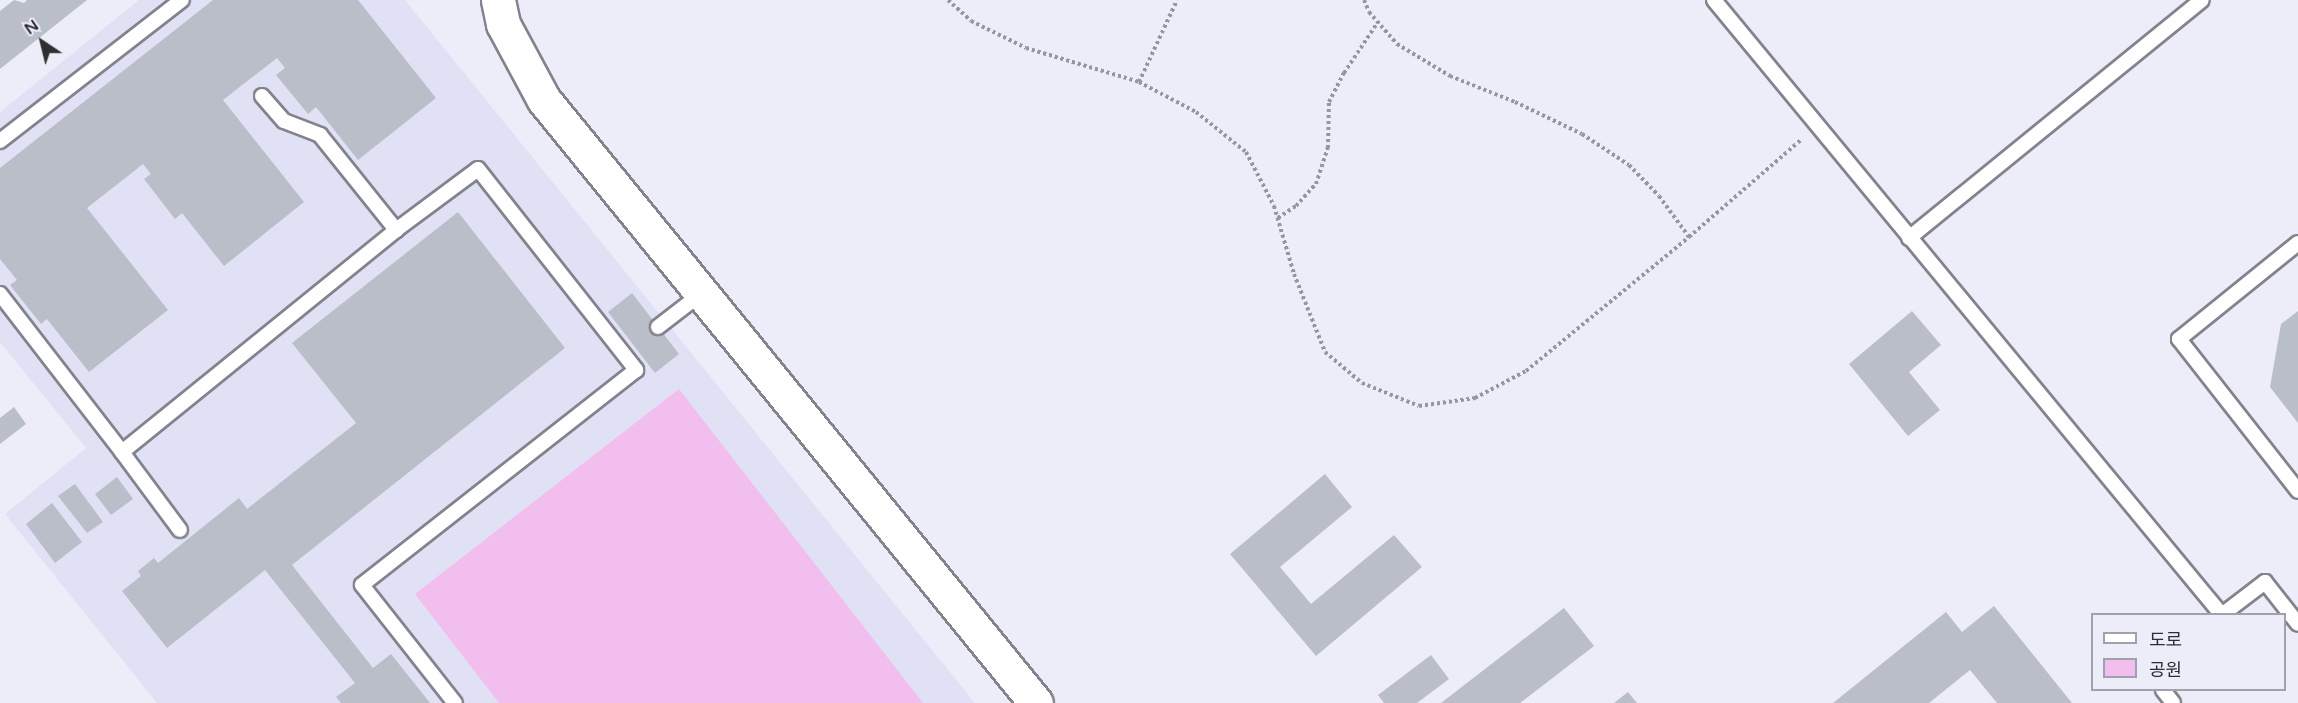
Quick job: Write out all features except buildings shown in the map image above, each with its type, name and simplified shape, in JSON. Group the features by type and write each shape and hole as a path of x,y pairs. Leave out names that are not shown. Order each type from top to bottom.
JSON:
{"street":[{"path":"498,0 503,24 544,100 1036,703"}],"lane":[{"path":"0,141 182,0"},
{"path":"1714,0 2220,613"},
{"path":"1909,238 2202,0"},
{"path":"262,96 284,121 320,135 396,230"},
{"path":"122,452 396,230 478,169 629,350 636,370 362,585 455,703"},
{"path":"2298,243 2179,339 2298,491"},
{"path":"658,327 702,293"},
{"path":"0,294 180,530"},
{"path":"2225,613 2265,582 2298,624"},
{"path":"2164,691 2173,703"}],"path":[{"path":"948,0 971,21 1026,48 1139,82 1196,111 1246,152 1278,218 1294,274 1325,352 1362,383 1419,406 1475,398 1526,371 1689,237 1817,126"},
{"path":"1139,82 1177,0"},
{"path":"1364,0 1368,12 1397,44 1450,76 1515,102 1582,134 1629,165 1659,196 1689,237"},
{"path":"1278,218 1296,206 1316,184 1328,148 1329,102 1344,73 1378,22"}],"shaded area":[{"path":"139,0 405,0 975,703 157,703 5,514 86,448 0,342 0,112"}],"green space":[{"path":"679,389 923,703 499,703 415,594"}]}
